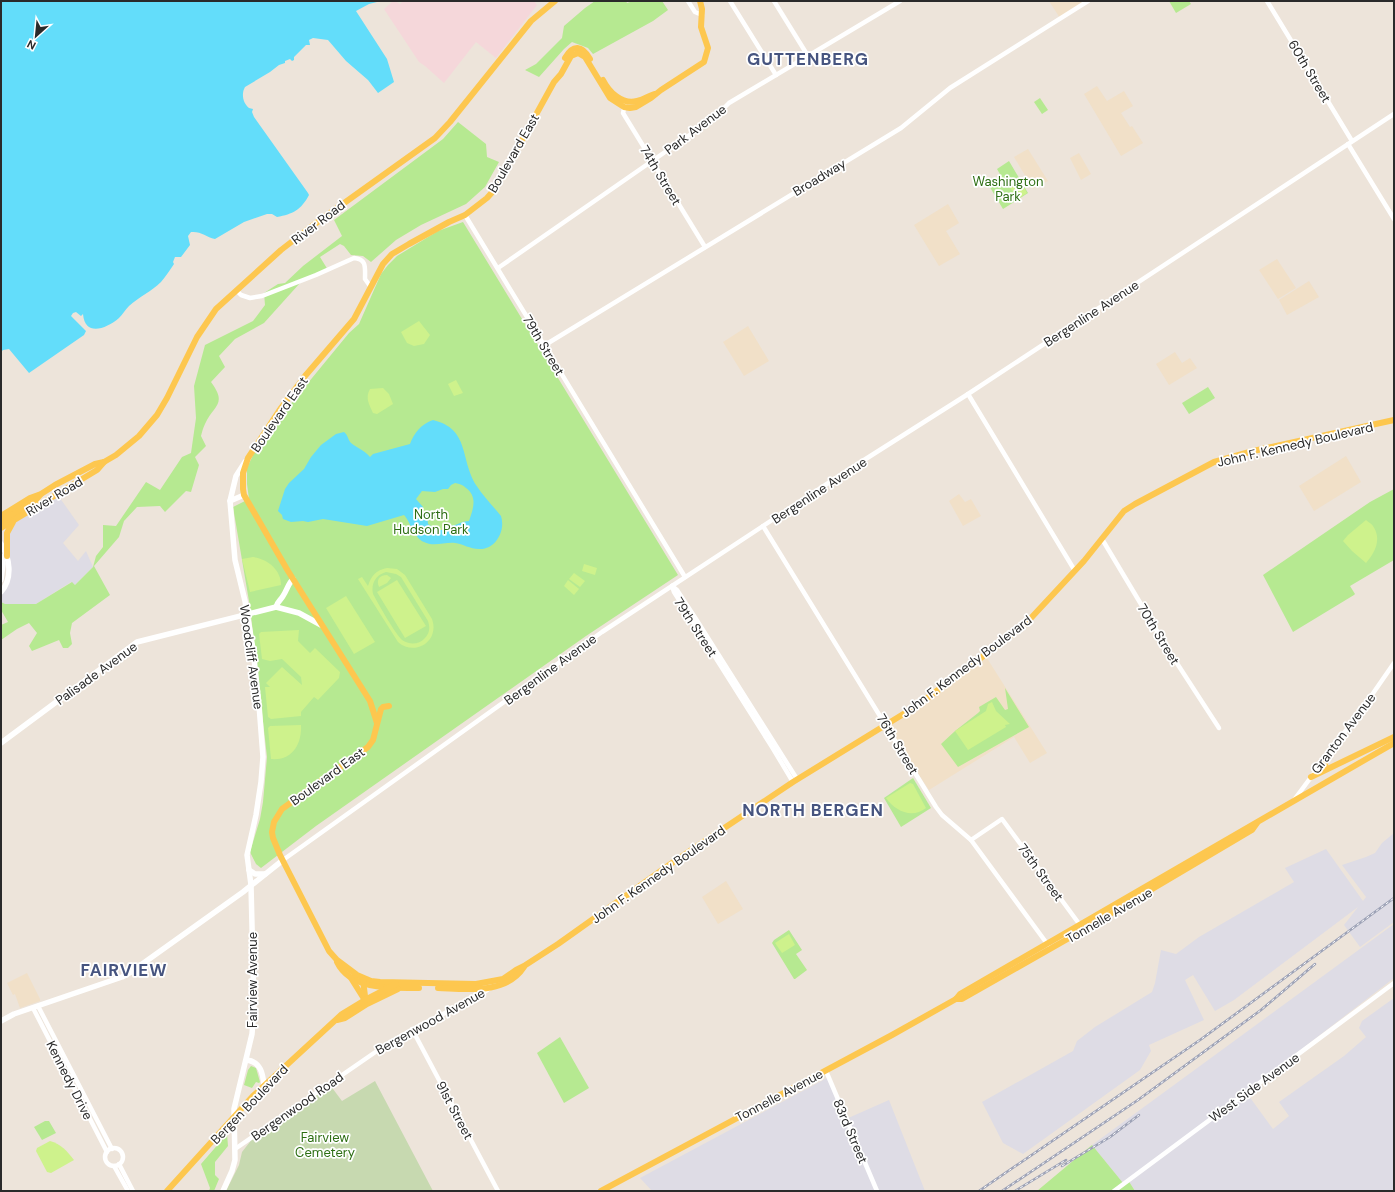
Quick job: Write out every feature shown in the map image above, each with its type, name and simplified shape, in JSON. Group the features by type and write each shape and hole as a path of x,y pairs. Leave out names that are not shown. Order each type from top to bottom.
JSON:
{"main road":[{"name":"River Road","path":"1,528 97,470 104,462 132,443 157,415 201,329 216,309 303,232 435,138 450,122 531,22 555,1"},
{"path":"625,104 630,108 636,107 704,62 708,48 702,28 700,1"},
{"name":"Boulevard East","path":"283,860 273,838 272,832 277,815 282,809 302,794 368,747 373,740 377,724 370,700 293,579 244,495 243,473 248,458 305,376 354,319 370,286 383,264 392,254 465,215 479,205 495,189 557,77 571,56 580,54 587,60 610,98 625,104"},
{"name":"John F. Kennedy Boulevard","path":"337,960 339,966 350,977 389,988 399,986 476,984 501,980 568,938 661,871 795,781 918,706 1010,636 1031,618 1075,571 1124,511 1135,504 1214,462 1253,451 1394,420"},
{"name":"Woodcliff Avenue","path":"247,861 261,782 263,754 259,705 248,613 235,560 230,501 236,476 248,458"},
{"name":"River Road","path":"1,515 95,464 104,462"},
{"path":"1,522 34,502 41,494"},
{"path":"230,501 244,495"},
{"path":"1,580 7,533 14,520"},
{"path":"1,544 4,556 9,565 8,580 1,592"},
{"path":"293,579 289,583 284,595 276,607 299,612 322,625"},
{"name":"Palisade Avenue","path":"1,743 137,642 276,607"},
{"path":"377,724 381,709 389,706"},
{"path":"1311,777 1326,768 1394,737"},
{"name":"Tonnelle Avenue","path":"1049,946 1080,926 1243,830 1394,743"},
{"path":"1326,758 1324,765 1326,768"},
{"name":"Tonnelle Avenue","path":"602,1191 826,1071 956,999 960,994 1049,946 1252,830 1257,823"},
{"name":"John F. Kennedy Boulevard","path":"283,860 329,951 337,960 363,981 380,982 399,986 477,989 505,983 520,973 524,966"},
{"name":"Bergenline Avenue","path":"1,1021 35,1007 122,977 131,972 254,883 283,860"},
{"name":"Fairview Avenue","path":"222,1191 234,1166 234,1109 247,1060 254,1017 254,883 248,870 247,861"},
{"path":"248,870 255,874 265,874"},
{"path":"350,977 366,1002"},
{"path":"363,981 366,1002"},
{"name":"Bergen Boulevard","path":"167,1191 242,1107 342,1014 399,986"},
{"name":"Bergen Boulevard","path":"366,1002 389,988"},
{"path":"247,1060 258,1064 264,1086"}],"street":[{"path":"688,1 695,12 702,15"},
{"path":"730,1 776,76"},
{"path":"774,1 808,56"},
{"name":"Park Avenue","path":"498,268 714,118 729,103 900,1"},
{"name":"Broadway","path":"545,345 901,128 950,88 1088,1"},
{"name":"60th Street","path":"1267,1 1394,219"},
{"name":"74th Street","path":"625,104 624,113 705,247"},
{"name":"Bergenline Avenue","path":"283,860 570,654 685,577 968,394 1394,114"},
{"name":"79th Street","path":"465,215 685,577"},
{"path":"237,291 241,295 250,298 262,296 354,258 364,262 366,267 365,279 370,286"},
{"path":"968,394 1075,571"},
{"name":"76th Street","path":"763,526 936,807 942,815 971,840 1049,946"},
{"name":"70th Street","path":"1102,539 1170,652 1219,728"},
{"name":"79th Street","path":"672,586 677,590 696,619 795,781"},
{"name":"Granton Avenue","path":"1292,803 1394,663"},
{"name":"75th Street","path":"971,840 1002,819 1080,926"},
{"name":"Bergenwood Avenue","path":"359,1062 412,1029 479,996 501,980"},
{"name":"West Side Avenue","path":"1114,1191 1394,983"},
{"name":"Kennedy Drive","path":"35,1007 48,1030 107,1152"},
{"name":"91st Street","path":"412,1029 498,1191"},
{"name":"Bergenwood Road","path":"235,1149 359,1062"},
{"name":"Kennedy Drive","path":"68,1071 112,1149"},
{"name":"83rd Street","path":"826,1071 877,1191"},
{"path":"114,1166 119,1164 122,1158 121,1152 117,1149 112,1149 107,1152 105,1156 106,1161 110,1165 114,1166 128,1191"},
{"path":"119,1164 133,1191"}],"shaded area":[{"path":"395,1 400,4 403,1 534,1 537,5 496,58 476,42 444,83 419,62 384,9"},
{"path":"1049,1 1088,1 1060,18"},
{"path":"1097,86 1107,101 1124,91 1133,106 1121,113 1143,143 1121,156 1084,94"},
{"path":"1028,149 1048,181 1033,189 1014,157"},
{"path":"1079,153 1091,174 1081,180 1070,158"},
{"path":"948,204 959,223 946,231 960,254 939,266 914,225"},
{"path":"1277,259 1296,288 1278,299 1259,270"},
{"path":"1309,281 1319,297 1287,315 1279,300"},
{"path":"748,326 769,361 744,376 723,342"},
{"path":"1175,352 1182,363 1190,358 1197,368 1169,385 1156,364"},
{"path":"1346,456 1361,482 1314,511 1299,486"},
{"path":"57,494 79,525 63,543 78,561 86,551 93,567 75,585 71,582 36,604 5,604 1,602 1,592 8,580 10,526"},
{"path":"959,494 965,502 971,499 981,516 963,526 949,501"},
{"path":"985,655 1047,753 1030,763 1014,737 929,790 886,725"},
{"path":"1394,833 1394,922 1360,947 1344,925 1358,907 1234,1000 1215,1011 1193,975 1185,980 1204,1020 1149,1045 1151,1051 1140,1070 1023,1154 1003,1143 982,1102 1073,1051 1077,1041 1095,1027 1152,992 1161,950 1176,954 1199,937 1294,882 1285,868 1326,849 1363,901 1366,897 1342,865 1375,853 1382,843"},
{"path":"726,881 743,909 718,924 702,897"},
{"path":"1394,924 1394,978 1246,1092 1273,1129 1289,1116 1279,1102 1344,1056 1366,1037 1359,1028 1362,1021 1394,998 1394,1191 1135,1191 1128,1180 1123,1183 1092,1145"},
{"path":"27,973 40,1001 20,1008 15,994 13,995 7,983"},
{"path":"827,1078 846,1119 889,1100 925,1191 652,1191 640,1178"}],"green space":[{"path":"595,1 626,1 627,3 633,1 662,1 668,10 653,21 593,54 588,48 572,42 539,77 525,70 536,64 562,38 564,26"},
{"path":"1169,1 1189,1 1191,4 1176,13"},
{"path":"1040,98 1048,110 1042,114 1034,102"},
{"path":"458,122 486,144 487,157 499,162 485,187 466,204 421,225 396,240 371,262 363,256 351,255 344,246 340,244 320,257 328,270 300,283 264,323 235,339 219,356 225,367 211,382 216,390 219,400 204,426 201,436 206,446 195,457 199,465 191,492 186,491 165,512 160,506 137,507 124,521 119,537 94,566 110,595 72,623 70,633 72,644 68,648 63,648 59,640 32,651 29,646 37,633 29,623 1,640 1,625 8,622 1,610 1,602 5,604 36,604 72,582 75,585 93,567 96,556 103,547 103,525 116,526 146,482 160,490 182,457 191,453 196,418 194,386 205,345 253,321 265,305 264,293 278,284 285,283 303,266 342,236 334,220 443,139"},
{"name":"Washington Park","path":"1009,161 1028,193 1003,209 988,184 1001,176 997,169"},
{"path":"1017,180 1027,193 1016,200 1012,192 1018,188 1012,191 1009,186"},
{"name":"North Hudson Park","path":"463,222 678,575 586,636 316,826 261,868 256,864 250,852 260,819 267,757 250,607 233,507 249,499 247,468 254,453 280,417 349,333 359,324 381,274 388,265 397,256 438,231"},
{"path":"419,321 430,335 424,344 414,346 407,343 401,332"},
{"path":"456,380 463,393 454,396 448,384"},
{"path":"1208,387 1215,398 1189,414 1182,403"},
{"path":"383,388 389,394 393,404 377,414 373,413 368,401 370,389"},
{"path":"1394,489 1394,560 1350,586 1355,594 1354,595 1293,632 1263,575 1370,502"},
{"path":"1366,520 1376,531 1377,541 1375,550 1366,563 1343,541"},
{"path":"253,557 264,560 273,566 279,575 281,585 250,592 242,559"},
{"path":"584,564 597,568 595,575 582,571"},
{"path":"387,568 397,569 405,575 432,619 434,627 429,640 418,647 412,648 398,642 358,579 362,577 368,586 374,574","holes":["386,572 396,574 401,577 428,621 429,632 423,640 417,643 405,642 402,640 391,625 373,594 373,583 379,575"]},
{"path":"574,573 585,581 580,587 569,579"},
{"path":"387,575 391,578 387,583 379,587 379,578"},
{"path":"397,580 426,626 405,638 377,592"},
{"path":"568,580 579,589 574,595 564,586"},
{"path":"346,596 375,642 354,654 326,608"},
{"path":"299,630 298,641 310,653 315,648 340,672 339,678 318,700 314,697 301,712 301,716 271,719 268,717 265,687 270,687 266,683 282,667 302,685 301,677 282,659 270,661 262,659 259,634 261,632"},
{"path":"1005,688 1029,727 958,767 941,744 978,713 980,711 979,707 996,697 1005,710 1008,709"},
{"path":"992,702 996,711 1010,724 1005,725 1006,727 968,750 955,731 986,711 988,704"},
{"path":"301,725 300,738 295,750 285,757 271,759 268,728 270,726"},
{"path":"913,778 931,808 901,827 884,798"},
{"path":"910,783 913,784 926,808 915,813 899,810 886,798"},
{"path":"789,930 802,950 796,954 807,970 795,979 772,943"},
{"path":"789,934 795,945 782,953 775,943"},
{"path":"560,1037 589,1088 564,1103 537,1053"},
{"path":"251,1066 256,1068 260,1082 256,1082 252,1088 244,1085 248,1070"},
{"name":"Fairview Cemetery","path":"375,1081 433,1191 226,1191 239,1165 242,1152 253,1138 330,1085 342,1101"},
{"path":"45,1121 49,1121 56,1133 42,1140 34,1127"},
{"path":"227,1134 228,1146 215,1162 215,1175 219,1179 214,1191 209,1191 210,1188 201,1164"},
{"path":"50,1141 64,1148 74,1160 51,1173 47,1172 36,1151 37,1148"},
{"path":"1092,1145 1123,1183 1128,1180 1135,1191 1037,1191"}],"water":[{"path":"1,1 381,1 369,4 356,11 387,59 394,82 378,93 368,80 346,61 328,40 313,38 309,40 310,45 306,45 294,57 294,60 292,61 290,59 285,61 285,63 279,65 245,87 243,98 245,104 249,108 253,109 252,112 254,117 309,195 300,208 292,213 277,217 272,214 267,214 244,222 215,239 198,232 191,232 188,236 190,245 181,257 175,257 173,262 174,264 163,280 129,306 114,322 102,328 97,329 88,326 83,314 81,316 76,312 73,313 71,316 86,331 84,335 29,373 9,349 1,352"},
{"path":"433,420 445,424 453,430 459,438 471,475 476,485 501,516 502,528 498,538 490,546 479,549 455,543 428,543 421,540 415,534 404,515 367,526 323,519 308,522 291,522 283,519 282,515 278,511 285,489 289,483 304,469 311,457 321,445 336,434 344,432 351,443 370,457 373,454 410,444 418,429","holes":["455,483 465,487 472,495 474,503 469,521 449,526 446,530 437,530 428,524 427,513 423,512 423,507 416,499 422,491 435,492 448,489"]}],"railway":[{"path":"979,1191 1200,1040 1394,898"},
{"path":"1002,1191 1138,1100 1261,1010 1315,964"},
{"path":"1062,1166 1110,1137 1139,1115"},
{"path":"1015,1191 1066,1160"}],"district":[{"name":"GUTTENBERG","path":"808,59"},
{"name":"NORTH BERGEN","path":"813,810"},
{"name":"FAIRVIEW","path":"124,970"}]}
